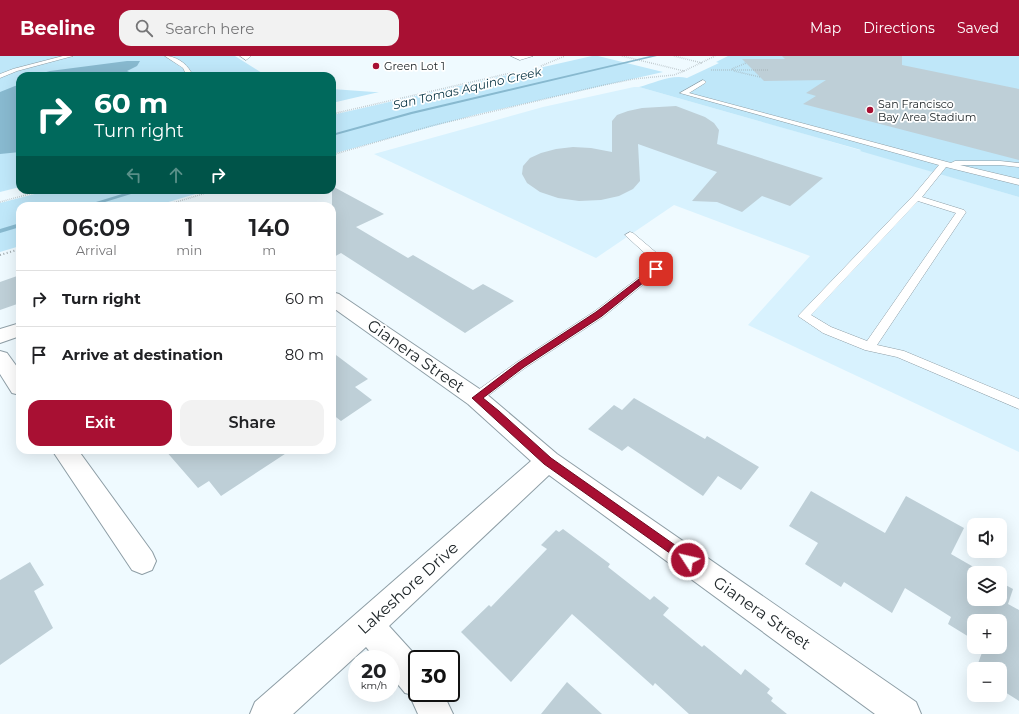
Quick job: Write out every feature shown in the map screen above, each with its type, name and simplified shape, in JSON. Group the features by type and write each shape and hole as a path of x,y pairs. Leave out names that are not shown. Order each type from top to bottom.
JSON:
{"street":[{"name":"Gianera Street","path":"336,301 476,398 548,461 904,714"},
{"path":"0,336 16,330"},
{"path":"0,358 16,381"},
{"path":"67,454 142,561"},
{"name":"Lakeshore Drive","path":"267,714 310,677 548,461"},
{"path":"367,625 408,671"},
{"path":"430,702 436,714"}],"lane":[{"path":"0,76 15,70 70,56"},
{"path":"168,56 186,67 188,72"},
{"path":"514,56 520,58 530,56"},
{"path":"703,82 683,93 944,164 1019,182"},
{"path":"1019,166 962,162 944,164 916,198 804,316 827,330 869,347 900,354 1019,404"},
{"path":"869,347 961,212 916,198"},
{"path":"476,398 521,365 599,314 656,269 655,257 630,235"}],"path":[{"path":"536,68 564,56"},
{"path":"622,56 684,71"},
{"path":"674,56 702,63"},
{"path":"336,154 431,126 604,85 634,79 674,75 715,56"},
{"path":"731,70 746,63"},
{"path":"710,70 768,70"},
{"path":"731,70 760,77"},
{"path":"336,113 411,94 515,72"},
{"path":"0,202 29,194"},
{"path":"176,202 203,194"},
{"path":"0,255 16,250"}],"shaded area":[{"path":"0,56 235,56 261,72 16,72 16,188 0,192"},
{"path":"592,56 598,56 663,72 478,114 336,153 336,114"},
{"name":"San Francisco Bay Area Stadium","path":"728,56 1019,56 1019,197 860,151 861,150 639,87 669,78 687,78 719,63 716,62"},
{"path":"127,61 140,61 137,66 127,71 129,72 46,72"},
{"path":"16,86 16,152 0,154 0,92"},
{"path":"639,87 805,134 1019,197 1019,452 748,325 810,256 674,205 596,258 374,154 543,107"},
{"path":"336,89 379,92 336,102"},
{"path":"35,194 196,194 168,202 16,202 16,247 0,252 0,203"}],"building":[{"name":"San Francisco Bay Area Stadium","path":"782,56 902,56 902,65 1019,89 1019,160 803,104 816,96 806,93 826,80 764,81 742,59 785,59"},
{"path":"676,106 705,117 714,123 719,130 717,144 823,178 790,206 762,196 742,212 717,202 692,201 717,172 638,144 640,181 633,189 619,196 601,200 579,201 558,198 540,192 527,183 522,174 523,166 530,158 556,149 573,147 591,148 612,152 612,121 617,115 642,108"},
{"path":"336,188 384,214 356,227 408,258 413,255 473,290 483,284 514,301 465,333 341,253 336,256 336,202 332,202 332,194 336,194"},
{"path":"16,276 16,304 0,310 0,282"},
{"path":"336,355 368,379 355,387 372,400 341,421 336,417"},
{"path":"634,398 705,439 707,436 759,467 741,490 718,476 703,496 628,446 622,451 588,429 614,405 622,410"},
{"path":"168,454 285,454 221,496 209,481 198,488"},
{"path":"811,491 885,533 906,496 964,528 951,554 972,566 967,566 967,606 1007,606 1007,586 1013,589 1008,604 1019,610 1019,701 1007,693 1007,662 979,662 981,654 1007,654 1007,614 967,614 967,636 948,624 951,617 905,588 892,613 844,582 841,587 805,564 818,543 789,526"},
{"path":"563,529 610,564 608,567 650,600 654,596 669,608 663,615 702,647 704,645 741,675 745,669 770,689 767,693 773,698 771,701 787,714 689,714 655,683 653,686 572,614 511,682 461,632 489,605 491,607 547,549 541,545 556,530 559,532"},
{"path":"30,562 44,585 34,591 53,628 0,665 0,580"},
{"path":"567,682 602,714 541,714"}],"waterway":[{"name":"San Tomas Aquino Creek","path":"336,134 411,113 655,56"},
{"name":"San Tomas Aquino Creek","path":"100,202 127,194"},
{"name":"San Tomas Aquino Creek","path":"0,231 16,226"}],"place":[{"name":"Green Lot 1","path":"376,66"},
{"name":"San Francisco Bay Area Stadium","path":"870,110"}],"route":[{"path":"656,269 599,314 521,365 476,398 548,461 688,560"}]}
